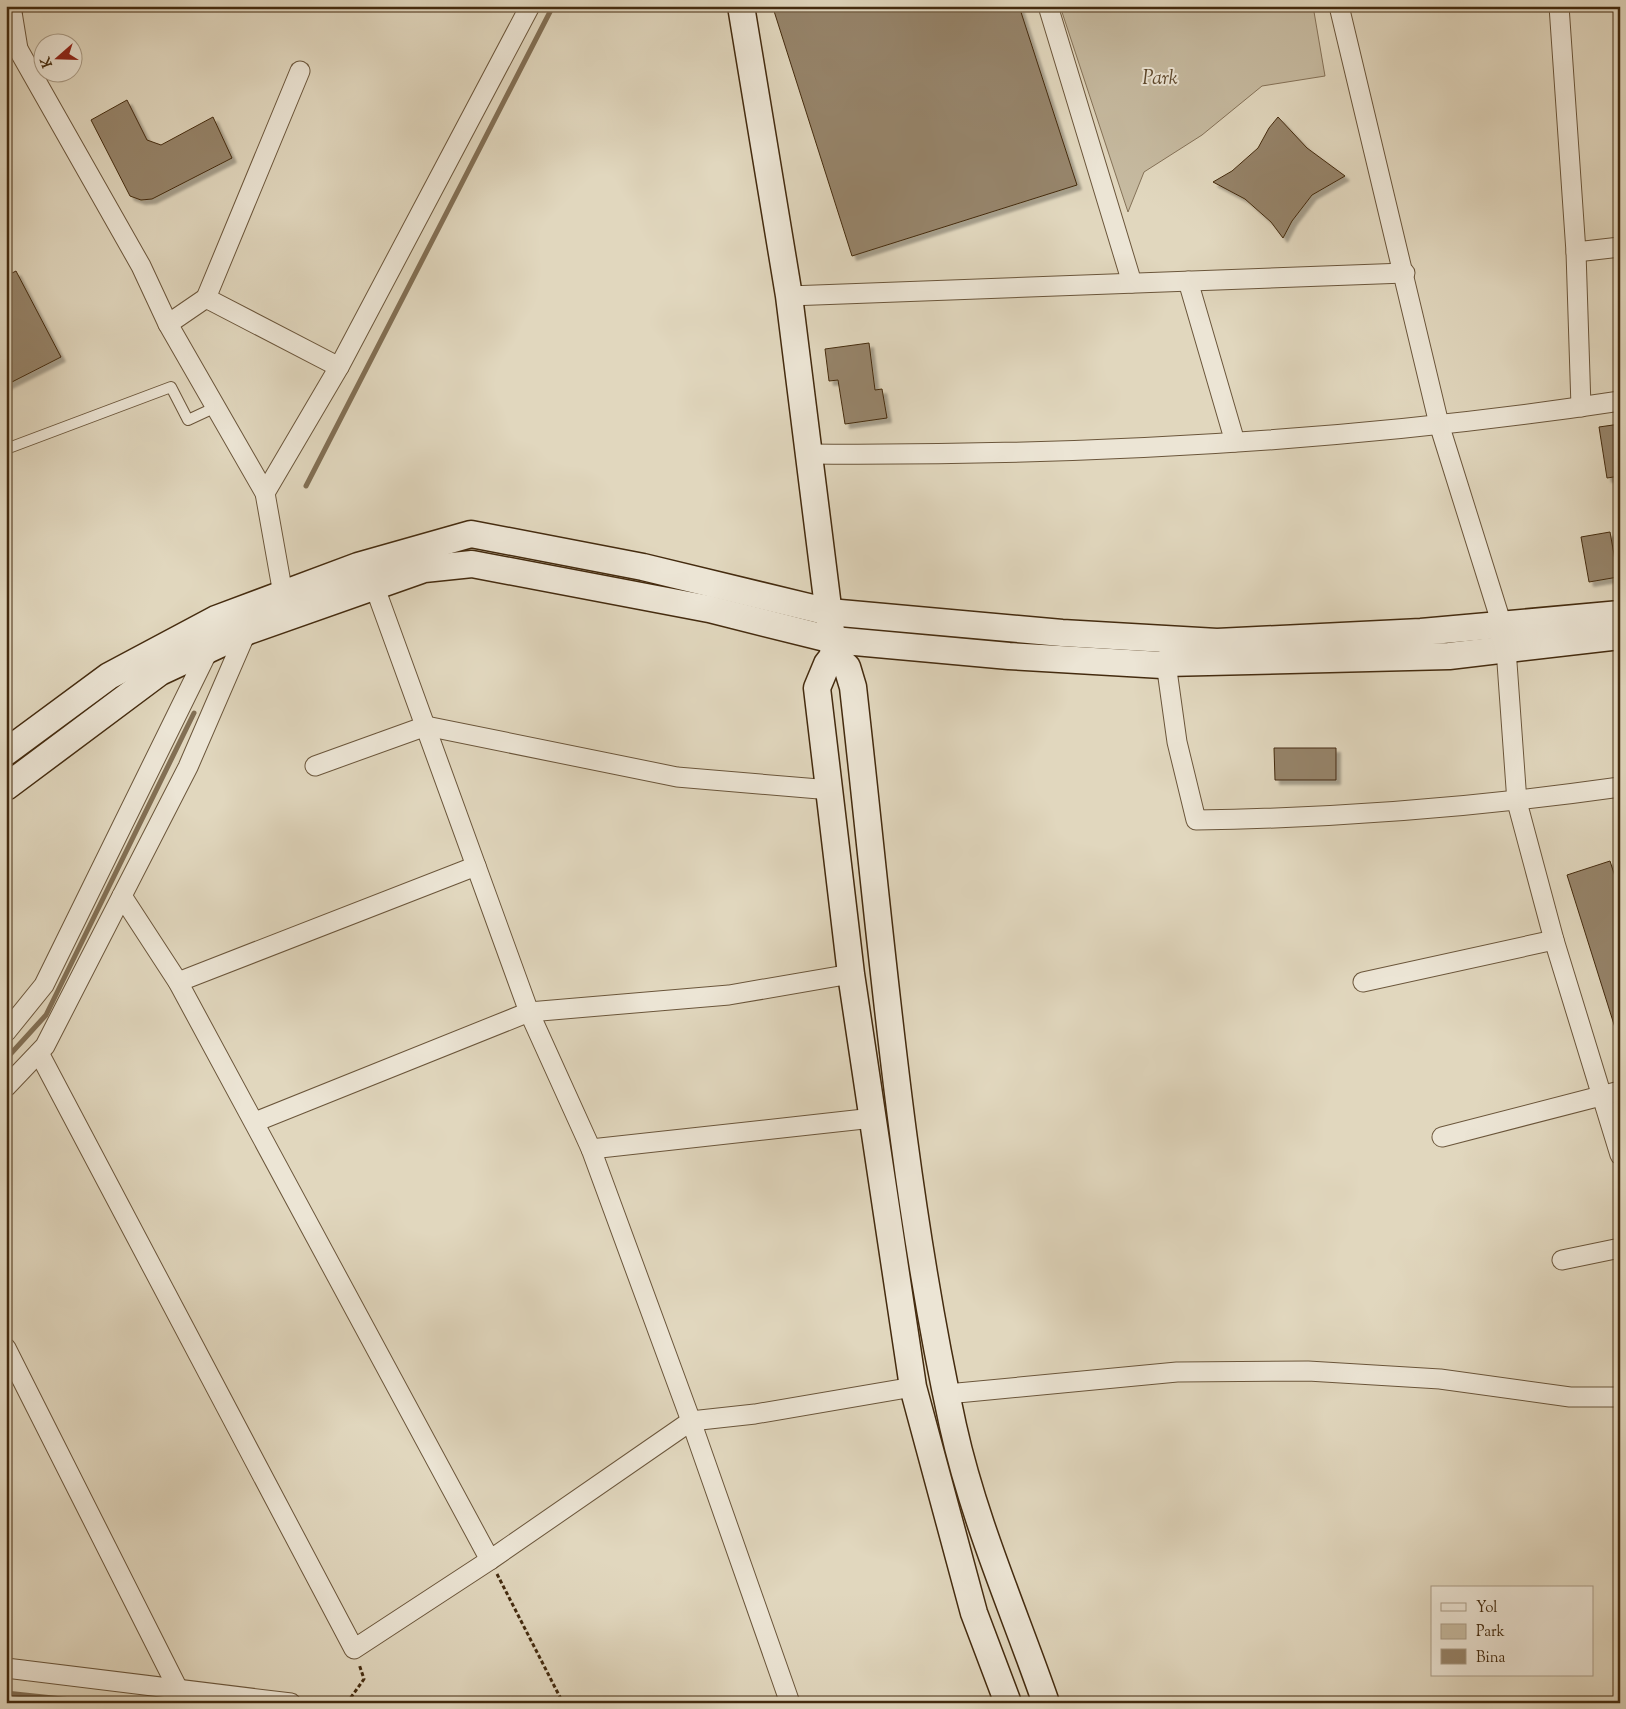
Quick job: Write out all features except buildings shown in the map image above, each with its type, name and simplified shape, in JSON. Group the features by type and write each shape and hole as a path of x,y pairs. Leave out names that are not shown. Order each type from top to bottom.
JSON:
{"street":[{"path":"6,8 11,6 12,44 142,266 168,324 265,493 287,605"},
{"path":"265,493 339,367 530,6"},
{"path":"741,6 789,296 829,612 833,647 817,688 851,974 913,1387 974,1613 1008,1703"},
{"path":"1048,6 1132,283"},
{"path":"1339,6 1405,273 1439,424 1504,637 1517,802 1554,940 1611,1094 1620,1155"},
{"path":"1559,6 1576,252 1581,407"},
{"path":"168,324 206,298 300,71"},
{"path":"1576,252 1620,247"},
{"path":"789,296 1405,273"},
{"path":"1188,281 1235,442"},
{"path":"206,298 339,367"},
{"path":"809,454 966,455 1235,442 1439,424 1620,401"},
{"path":"6,787 160,672 248,631 287,605 358,566 471,534 642,567 829,612 1062,633 1217,642 1421,632 1504,637 1620,636"},
{"path":"6,752 109,676 216,619 254,605 287,605 374,585 424,569 472,564 710,609 833,647 1162,665 1166,663 1449,656 1504,637 1620,614"},
{"path":"374,585 529,1012 591,1149 691,1421 790,1703"},
{"path":"6,1087 45,1046 188,766 248,631 254,605"},
{"path":"6,1032 44,985 211,648 216,619"},
{"path":"833,647 847,667 854,687 902,1113 923,1267 947,1394 954,1428 983,1530 1046,1703"},
{"path":"1166,663 1176,742 1196,820 1294,818 1517,802 1620,787"},
{"path":"316,766 426,726 677,777 830,790"},
{"path":"178,982 476,866"},
{"path":"122,896 178,982 255,1122 400,1398 490,1560"},
{"path":"1363,982 1554,940"},
{"path":"255,1122 529,1012 729,995 851,974"},
{"path":"39,1053 354,1649 490,1560 691,1421 755,1414 913,1387"},
{"path":"1442,1137 1611,1094"},
{"path":"591,1149 873,1118"},
{"path":"1562,1260 1620,1248"},
{"path":"6,1348 177,1687"},
{"path":"947,1394 1176,1372 1308,1371 1440,1380 1570,1397 1620,1397"},
{"path":"6,1668 177,1687 291,1703"}],"lane":[{"path":"6,448 171,387 188,420 216,406"}],"path":[{"path":"490,1560 563,1703"},
{"path":"347,1703 364,1679 354,1649"}],"green space":[{"name":"Park","path":"1060,6 1313,6 1325,76 1262,86 1202,135 1144,172 1128,212"}],"waterway":[{"path":"306,486 553,6"},
{"path":"6,1059 46,1015 194,713"},
{"path":"6,1693 100,1703"}]}
